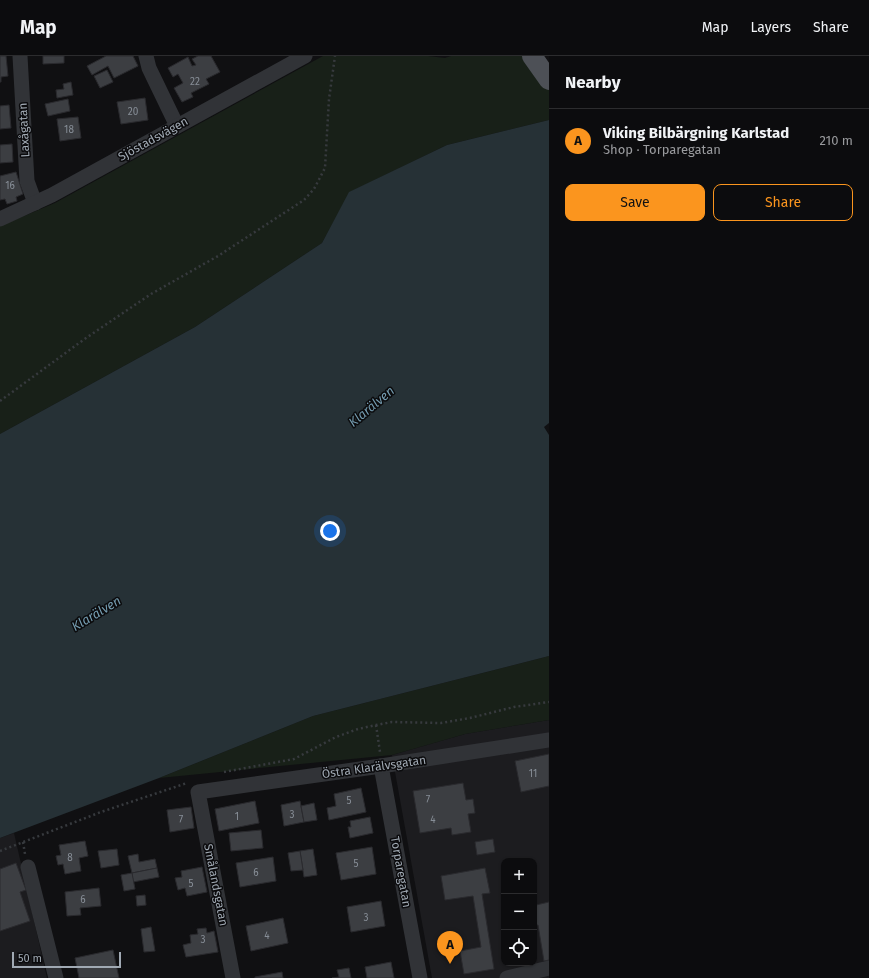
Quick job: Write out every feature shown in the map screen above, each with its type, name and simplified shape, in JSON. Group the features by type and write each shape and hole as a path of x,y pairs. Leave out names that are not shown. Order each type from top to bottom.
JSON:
{"main road":[{"path":"532,56 549,80"}],"street":[{"name":"Laxågatan","path":"20,56 27,182 35,203"},
{"path":"146,56 149,68 177,126"},
{"name":"Sjöstadsvägen","path":"0,219 52,195 305,56"},
{"name":"Östra Klarälvsgatan","path":"195,787 382,766 549,740"},
{"name":"Torparegatan","path":"382,766 420,978"},
{"name":"Smålandsgatan","path":"195,787 233,978"},
{"path":"28,867 56,978"},
{"path":"507,978 549,968"}],"path":[{"path":"0,401 86,338 151,294 218,256 304,200 314,189 325,168 329,99 335,56"},
{"path":"220,774 234,769 294,759 336,737 358,729 376,725 392,722 441,723 470,718 514,707 549,702"},
{"path":"376,725 382,766"},
{"path":"0,851 101,812 195,787"}],"shaded area":[{"path":"323,56 428,56 445,58 451,56 524,56 549,90 549,120 447,145 350,192 322,243 195,327 0,434 0,226 55,203"},
{"path":"549,656 549,720 465,734 392,755 159,778 313,716"},
{"path":"549,720 549,978 432,978 392,755 465,734"},
{"path":"14,833 47,978 0,978 0,838"}],"water":[{"name":"Klarälven","path":"549,120 549,423 544,427 549,435 549,656 313,716 159,778 0,838 0,434 195,327 322,243 349,192 447,145"}],"building":[{"path":"0,56 6,56 8,76 1,77 1,82 0,82"},
{"path":"43,56 64,56 64,63 43,64"},
{"path":"106,56 133,56 138,66 114,78 108,66 92,75 87,66"},
{"path":"198,56 211,56 220,72 206,79 209,84 191,93 193,97 182,102 174,88 183,83 178,74 173,77 168,68 188,57 192,66 196,65 192,59"},
{"path":"107,70 113,82 100,88 94,76"},
{"path":"71,82 73,95 57,98 56,90 64,89 63,84"},
{"path":"145,98 148,120 121,124 117,102"},
{"path":"68,99 70,111 48,116 45,104"},
{"path":"9,105 11,128 0,129 0,106"},
{"path":"78,117 81,138 60,141 57,119"},
{"path":"12,144 13,162 0,163 0,145"},
{"path":"16,172 23,194 16,197 17,201 7,204 5,199 0,200 0,176"},
{"path":"549,754 549,786 521,792 515,761"},
{"path":"463,783 466,800 473,799 475,813 468,814 471,832 452,835 451,828 420,833 413,791"},
{"path":"361,788 366,812 329,820 327,808 336,806 334,794"},
{"path":"255,801 259,823 219,831 215,809"},
{"path":"300,801 304,822 284,826 281,805"},
{"path":"314,803 317,820 304,822 301,806"},
{"path":"191,807 194,828 170,832 167,810"},
{"path":"370,817 373,833 350,838 348,827 351,827 350,821"},
{"path":"261,830 263,848 231,851 229,833"},
{"path":"493,839 495,852 477,855 475,842"},
{"path":"85,841 88,856 79,858 81,871 65,874 63,864 58,865 56,856 61,855 59,845"},
{"path":"372,847 376,874 341,880 336,853"},
{"path":"117,849 119,865 101,868 98,851"},
{"path":"313,849 317,875 304,877 300,851"},
{"path":"300,851 303,870 291,871 288,853"},
{"path":"138,854 139,862 155,859 157,868 132,873 128,856"},
{"path":"273,857 276,881 240,887 236,863"},
{"path":"16,863 26,890 20,892 30,921 0,931 0,869"},
{"path":"202,867 207,892 187,896 185,888 178,890 175,878 182,877 181,871"},
{"path":"157,868 159,877 133,882 132,873"},
{"path":"485,868 490,893 482,894 494,969 464,974 460,951 481,947 473,896 445,900 441,876"},
{"path":"132,873 135,889 124,891 121,875"},
{"path":"99,888 101,906 80,908 81,915 67,916 65,892"},
{"path":"145,895 146,905 137,906 136,896"},
{"path":"381,901 385,926 351,932 347,907"},
{"path":"549,902 549,960 544,961 538,925 537,905"},
{"path":"283,918 288,943 251,951 246,926"},
{"path":"151,927 155,951 144,952 141,929"},
{"path":"206,928 207,933 214,931 218,952 186,957 183,945 191,943 190,935 198,934 197,929"},
{"path":"113,950 119,978 79,978 75,958"},
{"path":"391,962 394,978 367,978 365,967"},
{"path":"349,968 351,978 332,978 339,977 337,970"},
{"path":"282,972 283,978 255,978 255,977"}],"place":[{"name":"Viking Bilbärgning Karlstad","path":"450,964"}]}
